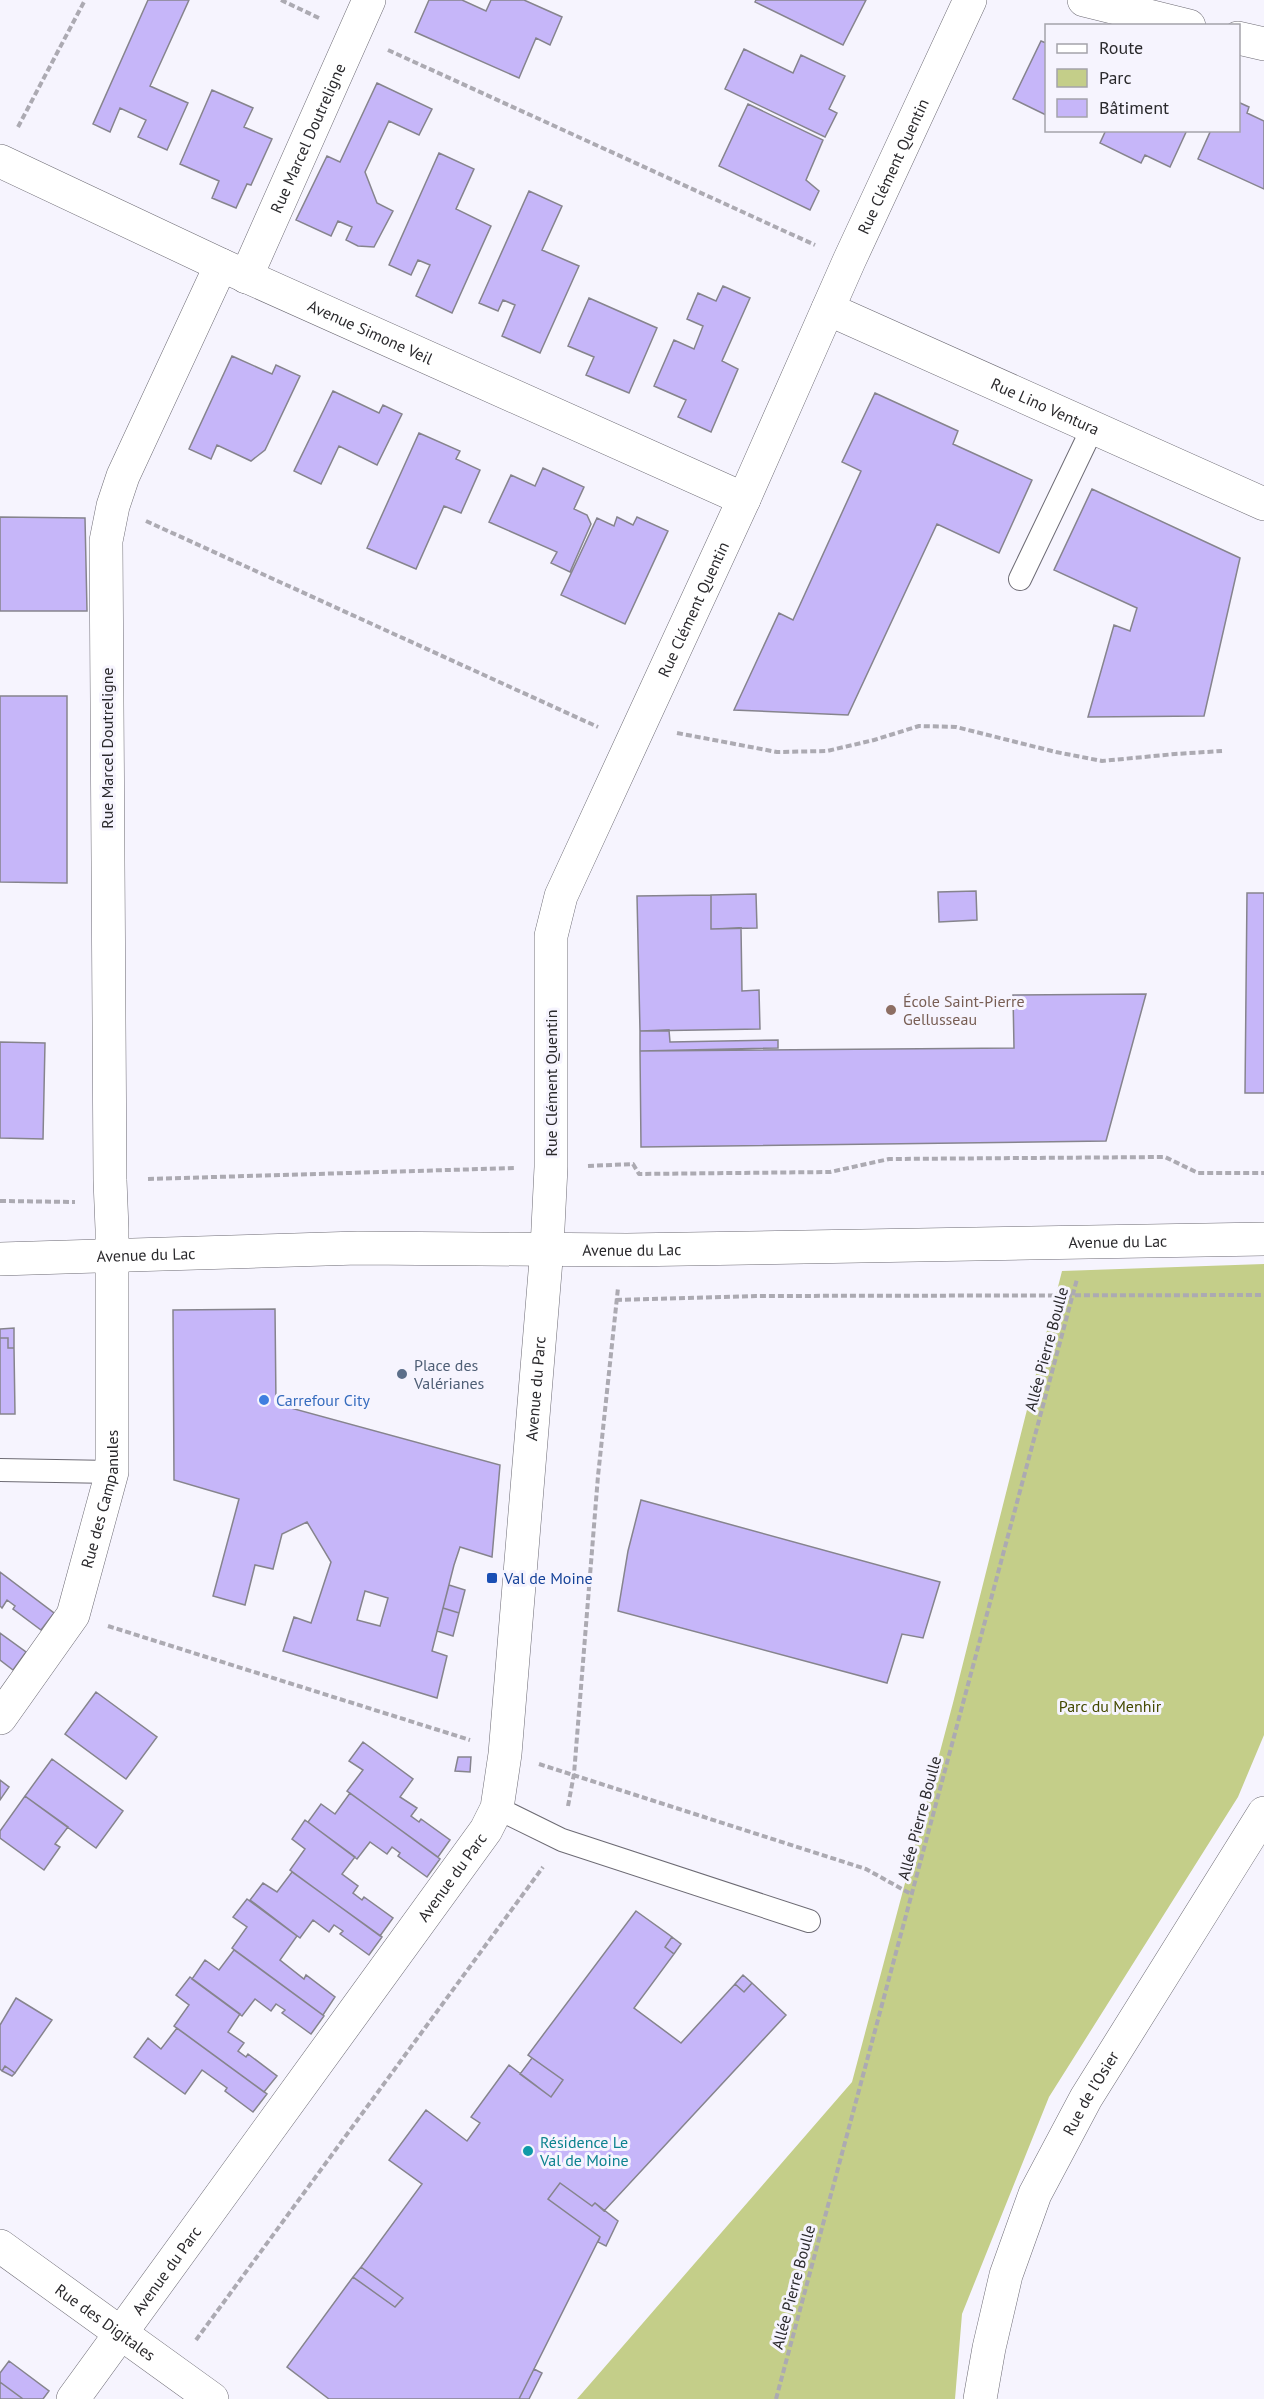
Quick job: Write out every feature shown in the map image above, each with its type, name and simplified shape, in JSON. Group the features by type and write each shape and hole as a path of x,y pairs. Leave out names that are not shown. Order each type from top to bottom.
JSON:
{"street":[{"name":"Rue Marcel Doutreligne","path":"112,1255 106,541 113,506 123,476 233,271 369,0"},
{"name":"Rue Clément Quentin","path":"547,1248 551,1167 551,936 561,896 970,0"},
{"path":"1083,0 1181,24"},
{"path":"1240,38 1264,44"},
{"name":"Avenue Simone Veil","path":"0,162 233,271 744,499"},
{"name":"Rue Lino Ventura","path":"828,309 1264,504"},
{"name":"Avenue du Lac","path":"0,1259 358,1248 627,1250 1264,1239"},
{"name":"Avenue du Parc","path":"74,2399 486,1830 497,1808 505,1754 547,1248"},
{"name":"Rue des Campanules","path":"0,1718 73,1615 112,1472 112,1255"},
{"name":"Rue de l’Osier","path":"980,2399 1005,2275 1035,2194 1092,2088 1264,1813"},
{"name":"Rue des Digitales","path":"0,2246 212,2399"}],"lane":[{"path":"1020,579 1093,427"},
{"path":"0,1470 112,1472"},
{"path":"497,1808 562,1840 809,1921"}],"path":[{"path":"0,162 85,0"},
{"path":"281,0 849,261"},
{"path":"633,1164 639,1174 830,1172 890,1159 1165,1157 1198,1173 1264,1173"},
{"path":"0,1201 76,1202 110,1180 551,1167"},
{"name":"Allée Pierre Boulle","path":"776,2399 1086,1243"},
{"path":"616,1300 756,1296 1264,1296"}],"green space":[{"name":"Parc du Menhir","path":"1264,1264 1264,1735 1238,1797 1049,2097 962,2314 955,2399 577,2399 852,2082 953,1703 1062,1271"}],"building":[{"path":"148,0 189,0 150,86 188,103 167,150 138,137 146,120 120,108 110,132 93,124"},
{"path":"429,0 462,0 486,11 491,0 524,0 562,17 550,45 536,38 519,78 415,32"},
{"path":"756,0 866,0 843,45 755,2"},
{"path":"1041,41 1045,43 1045,115 1013,99"},
{"path":"744,49 793,73 801,55 845,76 829,109 837,113 825,137 725,89"},
{"path":"377,83 432,109 419,135 389,121 365,172 377,203 393,211 374,247 358,246 346,240 352,227 338,221 331,236 296,220 327,156 340,162"},
{"path":"212,90 253,108 244,127 272,139 251,185 247,184 236,208 212,198 219,181 180,164"},
{"path":"1240,103 1249,107 1247,113 1264,121 1264,189 1198,159 1210,132 1240,132"},
{"path":"748,104 823,140 806,180 819,191 810,210 719,166"},
{"path":"1105,132 1186,132 1170,167 1145,155 1141,163 1100,143"},
{"path":"439,153 474,169 456,209 491,226 452,313 416,296 430,265 418,260 411,275 389,265"},
{"path":"529,191 562,206 542,250 579,266 540,353 502,336 515,305 503,300 498,311 479,303"},
{"path":"723,286 750,298 722,361 738,369 711,432 678,417 686,400 654,386 674,340 694,349 703,326 687,319 698,293 716,301"},
{"path":"589,298 657,328 629,393 586,375 594,357 568,346"},
{"path":"232,356 272,374 276,365 300,376 265,450 251,461 217,445 211,459 189,449"},
{"path":"333,391 379,413 383,405 402,414 377,465 339,446 321,484 294,471"},
{"path":"875,393 958,431 953,444 1032,480 999,553 937,524 848,715 734,710 779,613 793,620 861,471 842,462"},
{"path":"419,433 460,451 456,459 480,470 461,513 444,506 416,569 367,548"},
{"path":"543,468 584,487 574,509 587,515 591,524 570,572 551,563 557,552 489,522 511,475 535,486"},
{"path":"1092,489 1240,558 1204,716 1088,717 1114,625 1130,631 1137,608 1054,570"},
{"path":"0,517 85,518 87,611 0,611"},
{"path":"617,517 633,525 637,517 668,531 625,624 561,595 597,518 614,526"},
{"path":"0,696 67,696 67,883 0,882"},
{"path":"976,891 977,920 939,922 938,892"},
{"path":"1247,893 1264,893 1264,1093 1245,1093"},
{"path":"756,894 757,928 711,929 711,895"},
{"path":"711,895 711,929 741,928 742,991 759,990 760,1029 640,1031 637,896"},
{"path":"1146,994 1106,1141 641,1147 640,1051 1014,1048 1013,995"},
{"path":"669,1030 670,1042 778,1040 778,1048 640,1051 640,1031"},
{"path":"0,1042 45,1043 43,1139 0,1138"},
{"path":"275,1309 276,1404 500,1465 492,1557 460,1547 454,1565 432,1651 447,1656 437,1698 283,1651 294,1617 311,1623 331,1562 307,1522 282,1534 273,1569 255,1565 245,1605 213,1596 239,1499 174,1480 173,1310","holes":["365,1591 388,1598 380,1626 357,1620"]},
{"path":"14,1328 14,1348 8,1348 8,1338 0,1338 0,1329"},
{"path":"0,1338 8,1338 8,1348 14,1348 15,1414 0,1414"},
{"path":"641,1500 940,1582 923,1638 902,1634 887,1683 618,1611 628,1551"},
{"path":"0,1572 54,1613 41,1630 13,1609 15,1606 7,1600 2,1608 0,1606"},
{"path":"449,1585 465,1590 459,1613 443,1608"},
{"path":"443,1608 459,1613 453,1636 437,1631"},
{"path":"0,1633 26,1652 13,1670 0,1660"},
{"path":"96,1692 157,1737 126,1779 65,1734"},
{"path":"363,1742 413,1779 400,1797 417,1808 411,1816 419,1822 421,1819 450,1840 438,1857 347,1791 363,1770 349,1761"},
{"path":"458,1757 471,1757 470,1772 455,1771"},
{"path":"52,1759 123,1811 96,1848 25,1796"},
{"path":"0,1780 9,1787 0,1800"},
{"path":"350,1793 440,1859 427,1877 398,1856 400,1853 392,1847 387,1854 370,1842 357,1859 308,1822 321,1804 335,1814"},
{"path":"25,1796 68,1827 55,1844 60,1847 44,1870 0,1838 0,1831"},
{"path":"305,1820 355,1857 342,1874 358,1886 353,1893 362,1900 364,1897 393,1918 380,1936 290,1870 305,1849 292,1839"},
{"path":"292,1872 382,1937 369,1955 340,1934 343,1931 334,1925 329,1932 313,1920 300,1938 250,1900 263,1883 277,1892"},
{"path":"247,1899 297,1936 280,1960 304,1979 306,1975 335,1997 323,2015 232,1948 247,1927 233,1917"},
{"name":"Résidence Le Val de Moine","path":"636,1911 672,1937 665,1947 674,1954 634,2008 681,2043 735,1984 744,1992 752,1983 786,2015 604,2211 595,2203 592,2206 560,2183 548,2199 600,2237 519,2399 329,2399 287,2367 353,2277 395,2307 403,2298 361,2267 422,2184 389,2160 426,2110 467,2141 480,2123 471,2117 509,2065 551,2097 563,2080 528,2055"},
{"path":"672,1937 681,1944 674,1954 665,1947"},
{"path":"234,1950 324,2016 311,2034 282,2013 285,2010 276,2004 271,2011 255,1999 242,2016 192,1979 205,1960 219,1970"},
{"path":"743,1975 752,1983 744,1992 735,1984"},
{"path":"190,1977 240,2014 228,2032 244,2043 238,2051 246,2057 248,2054 277,2076 264,2092 174,2026 189,2005 176,1995"},
{"path":"16,1998 52,2020 15,2073 5,2066 2,2071 0,2069 0,2025"},
{"path":"177,2028 267,2094 253,2112 225,2091 227,2088 202,2070 185,2094 134,2057 148,2038 161,2049"},
{"path":"532,2058 563,2080 551,2097 520,2074"},
{"path":"5,2066 15,2073 12,2076 2,2071"},
{"path":"560,2183 592,2206 595,2203 618,2221 606,2246 598,2242 600,2237 548,2199"},
{"path":"361,2267 403,2298 395,2307 353,2277"},
{"path":"9,2361 49,2391 43,2399 23,2399 0,2382 0,2373"},
{"path":"534,2369 542,2373 529,2399 519,2399"},
{"path":"0,2382 23,2399 0,2399"}],"place":[{"name":"École Saint-Pierre Gellusseau","path":"891,1010"},
{"name":"Place des Valérianes","path":"402,1374"},
{"name":"Carrefour City","path":"264,1400"},
{"name":"Val de Moine","path":"492,1578"},
{"name":"Résidence Le Val de Moine","path":"528,2151"}]}
